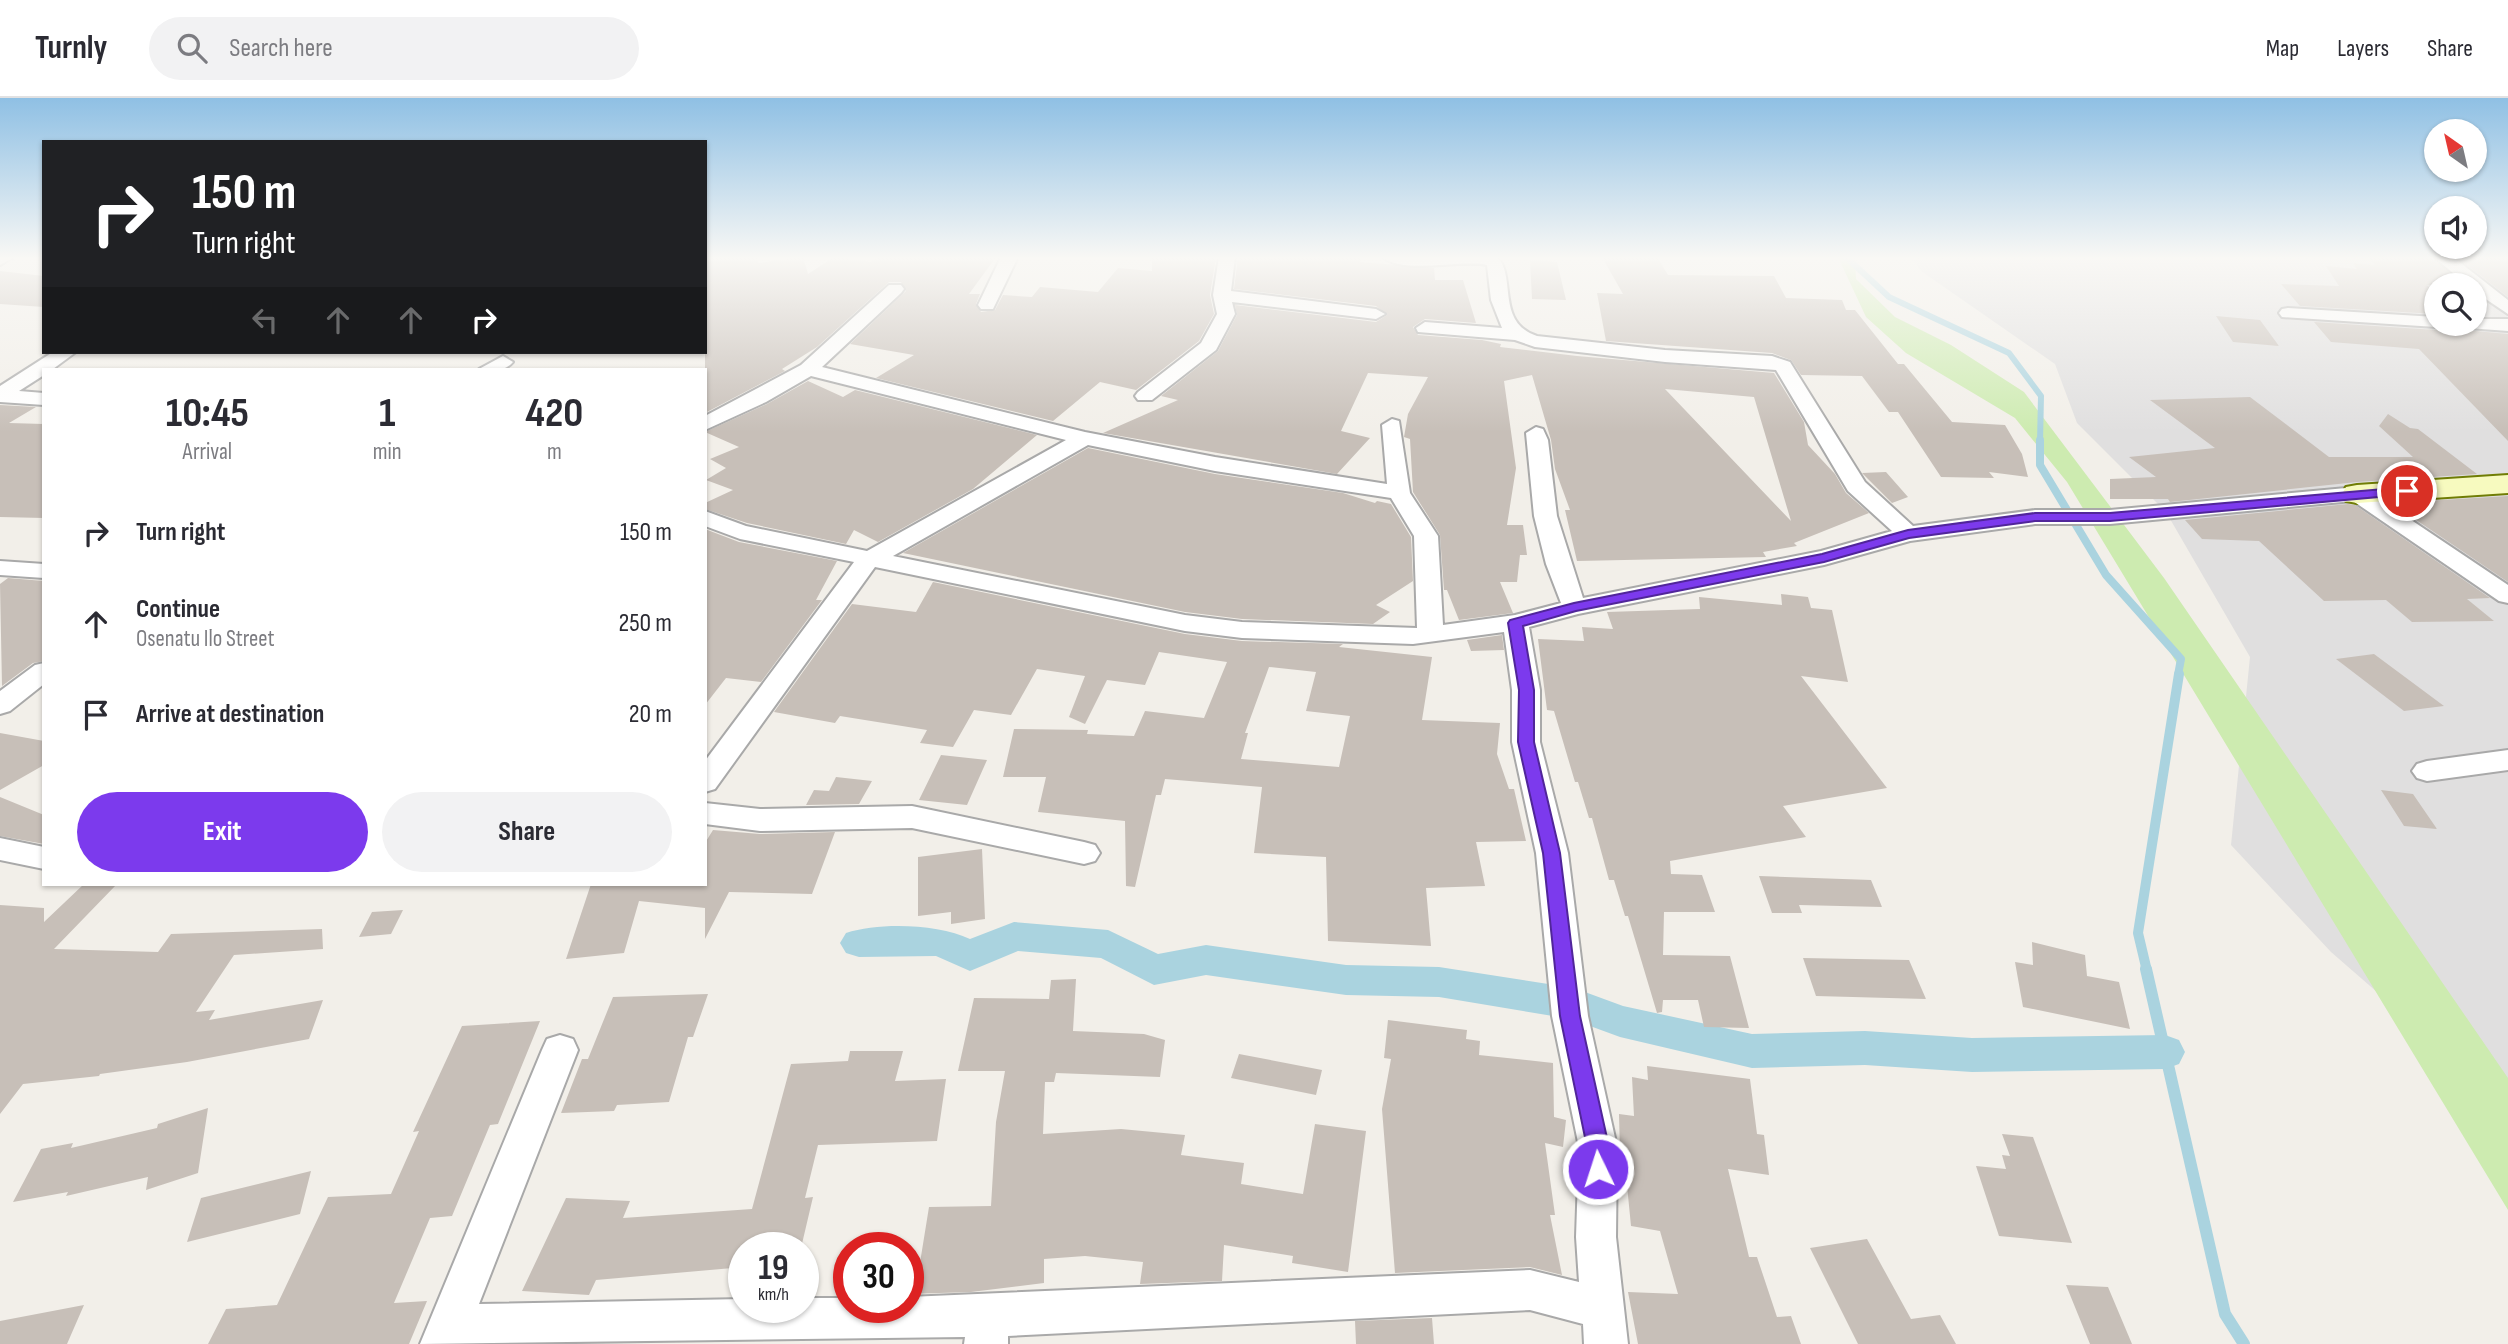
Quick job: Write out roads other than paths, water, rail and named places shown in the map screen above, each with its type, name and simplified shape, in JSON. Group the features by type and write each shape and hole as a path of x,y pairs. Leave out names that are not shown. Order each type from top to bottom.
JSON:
{"street":[{"path":"707,423 759,398 808,369 867,315"},
{"path":"1145,396 1209,346 1225,315"},
{"path":"1506,315 1516,335"},
{"path":"2323,315 2424,321"},
{"path":"2487,324 2508,325"},
{"path":"1425,328 1516,335 1569,346 1665,356 1772,362 1783,366 1856,486 1908,534"},
{"path":"0,395 63,354"},
{"path":"808,369 1085,438 1215,464 1399,492"},
{"path":"0,395 42,399"},
{"path":"1392,425 1399,492 1426,536 1430,632"},
{"path":"1536,433 1540,446 1541,489 1564,584 1574,607"},
{"path":"707,779 868,560 1085,438"},
{"path":"707,519 740,532 1185,624 1307,634 1413,636 1516,623 1574,607 1824,558 1908,534 2035,517 2110,517 2357,494 2508,484"},
{"path":"2357,494 2508,596"},
{"path":"0,568 42,571"},
{"path":"1516,623 1527,690 1526,742 1552,853 1570,1016 1598,1147 1596,1237 1606,1326"},
{"path":"0,705 42,673"},
{"path":"2427,771 2508,760"},
{"path":"707,813 760,820 912,817 1084,853"},
{"path":"0,849 22,856 42,858"},
{"path":"560,1050 446,1334 988,1330 1530,1290 1606,1326"}],"waterway":[{"path":"1928,315 2009,353 2041,396 2040,442"},
{"path":"2040,442 2040,465 2106,575 2181,659 2178,675"},
{"path":"2147,971 2138,933 2179,674"},
{"path":"859,943 941,942 970,956 1014,936 1108,944 1154,970 1206,960 1346,980 1439,982 1574,1004 1620,1021 1752,1051 1865,1048 1972,1055 2165,1052"},
{"path":"2146,969 2225,1314 2244,1344"}]}
